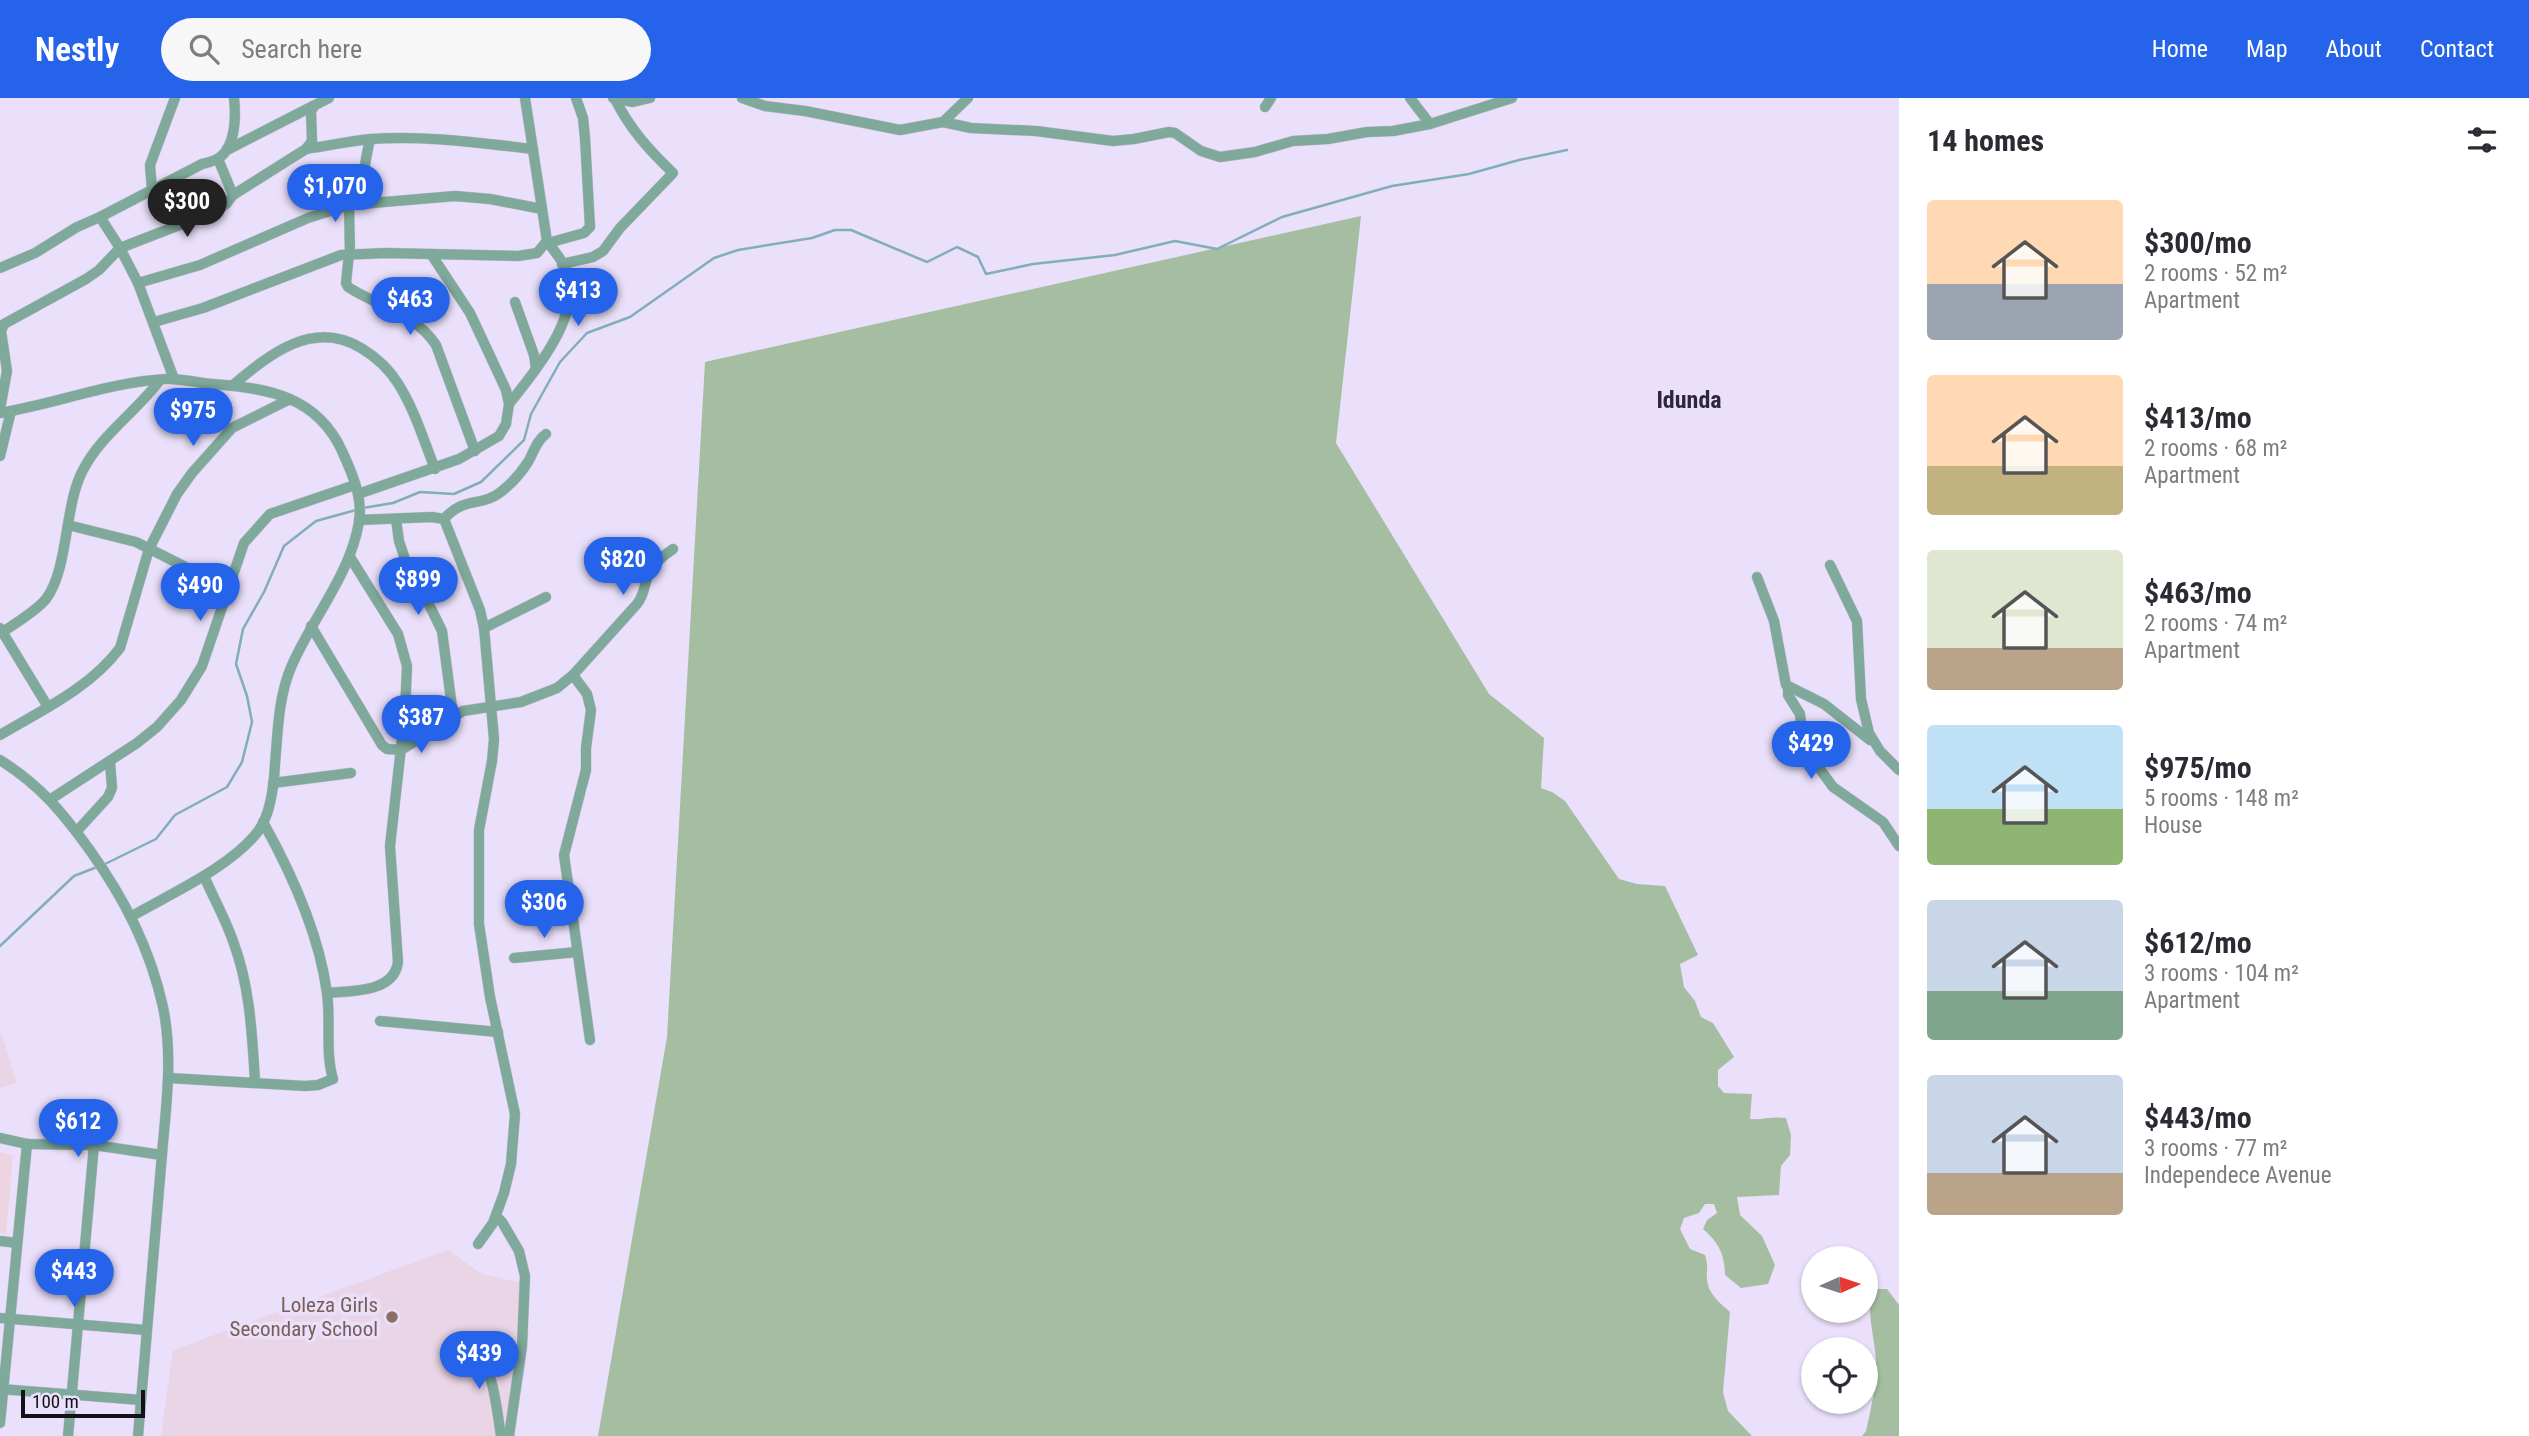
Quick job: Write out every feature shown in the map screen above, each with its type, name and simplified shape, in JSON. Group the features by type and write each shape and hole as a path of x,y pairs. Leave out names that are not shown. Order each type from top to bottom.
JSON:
{"street":[{"path":"152,190 150,165 175,98"},
{"path":"0,268 35,253 77,227 218,159 231,141 234,98"},
{"path":"226,150 312,104 329,98"},
{"path":"509,404 562,327 569,290 569,276 548,242 525,98"},
{"path":"154,322 203,308 317,263 349,254 484,257 532,255 548,242 584,233 590,227 585,138 583,118 576,98"},
{"path":"614,99 634,102 650,98"},
{"path":"742,98 765,106 805,111 892,129 943,122 971,128 1036,131 1112,141 1169,132 1175,133 1201,151 1220,158 1300,140 1386,132 1430,124 1512,98"},
{"path":"943,122 968,98"},
{"path":"1410,98 1430,124"},
{"path":"562,264 593,257 603,250 620,228 673,173 642,142 614,99"},
{"path":"0,456 7,371 1,331 4,324 86,279 99,270 120,248 213,212 226,204 233,195 306,149 312,141 312,104"},
{"path":"306,149 370,139 438,140 533,149"},
{"path":"366,202 364,169 370,139"},
{"path":"218,159 233,195"},
{"path":"138,283 200,264 308,218 349,205 455,196 490,199 542,209"},
{"path":"349,205 348,287 416,323 436,345 475,451"},
{"path":"100,216 138,283 174,379"},
{"path":"51,799 110,762 171,713 202,666 244,543 270,514 358,493 435,468 475,451 499,436 506,424 509,404 506,390 470,313 431,254"},
{"path":"515,302 536,368"},
{"path":"233,385 267,357 283,348 311,339 342,338 369,352 392,375 404,394 435,468"},
{"path":"4,411 160,380 233,385 290,399 314,413 333,435 358,493 359,520 350,557 312,626 283,690 273,783 263,822 236,852 204,876 132,916"},
{"path":"48,707 2,630 41,604 48,596 56,575 76,486 88,461 160,380"},
{"path":"0,735 92,677 120,648 149,549 177,494 232,428 290,399"},
{"path":"359,520 432,517 444,519 462,504 491,499 521,471 539,440 546,434"},
{"path":"396,519 398,541 409,571 422,590 442,631 453,715"},
{"path":"444,519 480,610 484,628 493,706 494,749 479,830 478,891 481,940 514,1102 515,1123 509,1172 496,1216 478,1244"},
{"path":"68,525 136,542 227,588"},
{"path":"312,626 382,745 387,749 401,750 453,715 470,708 530,699 557,688 573,675 637,604 642,597 649,572 673,549"},
{"path":"327,993 375,987 391,977 397,969 390,846 407,683 404,653 398,634 386,612 350,557"},
{"path":"1830,565 1857,621 1861,699 1873,742"},
{"path":"1757,577 1774,621 1788,695 1800,714 1802,732 1811,757 1833,787 1883,822 1899,846"},
{"path":"484,628 546,597"},
{"path":"573,675 587,694 591,710 586,770 564,855 590,1040"},
{"path":"1788,687 1824,704 1873,742 1899,770"},
{"path":"0,760 51,799 78,831 103,869 132,916 153,967 163,1009 169,1078 138,1436"},
{"path":"78,831 112,789 110,762"},
{"path":"273,783 351,772"},
{"path":"169,1078 318,1086 333,1079 327,993 317,951 303,906 279,850 263,822"},
{"path":"204,876 233,940 243,974 252,1020 255,1081"},
{"path":"514,958 577,952"},
{"path":"380,1021 498,1032"},
{"path":"0,1138 27,1144 94,1145 162,1156"},
{"path":"0,1423 5,1318 18,1243 27,1144"},
{"path":"68,1436 94,1145"},
{"path":"496,1216 519,1251 525,1276 522,1346 509,1436"},
{"path":"0,1241 18,1243"},
{"path":"5,1318 146,1330"},
{"path":"470,1339 489,1370 501,1436"},
{"path":"2,1389 141,1400"}],"shaded area":[{"path":"0,1030 17,1083 0,1088"},
{"path":"0,1152 13,1156 6,1234 0,1233"},
{"name":"Loleza Girls Secondary School","path":"448,1250 482,1274 522,1283 507,1436 161,1436 173,1350"}],"green space":[{"path":"1361,216 1336,443 1489,694 1544,738 1541,788 1565,801 1619,879 1637,884 1665,886 1698,955 1680,964 1684,987 1695,1001 1701,1017 1713,1023 1734,1057 1718,1070 1718,1086 1724,1093 1752,1094 1750,1119 1786,1118 1791,1135 1790,1155 1781,1166 1779,1195 1737,1197 1740,1215 1762,1236 1775,1265 1768,1284 1741,1288 1725,1275 1720,1249 1703,1229 1707,1220 1717,1213 1714,1204 1705,1204 1699,1213 1684,1218 1680,1229 1690,1249 1705,1255 1709,1288 1730,1312 1723,1392 1728,1411 1752,1436 598,1436 667,1037 705,362"},
{"path":"1878,1289 1887,1289 1899,1305 1899,1436 1862,1436 1866,1431 1869,1414 1878,1414 1878,1337 1873,1337 1871,1324 1878,1323"}],"waterway":[{"path":"363,508 393,503 420,492 454,494 481,482 524,440 531,414 560,362 587,333 630,317 714,258 738,250 812,238 835,230 851,230 927,262 957,247 978,257 986,274 1033,264 1115,255 1175,241 1217,249 1282,217 1392,186 1469,174 1567,150"},
{"path":"103,865 156,839 175,815 227,787 242,762 252,722 236,664 243,629 264,592 284,546 316,521 356,510"},
{"path":"0,946 74,876 97,867"}],"place":[{"name":"Loleza Girls Secondary School","path":"392,1317"}],"district":[{"name":"Idunda","path":"1689,400"}]}
